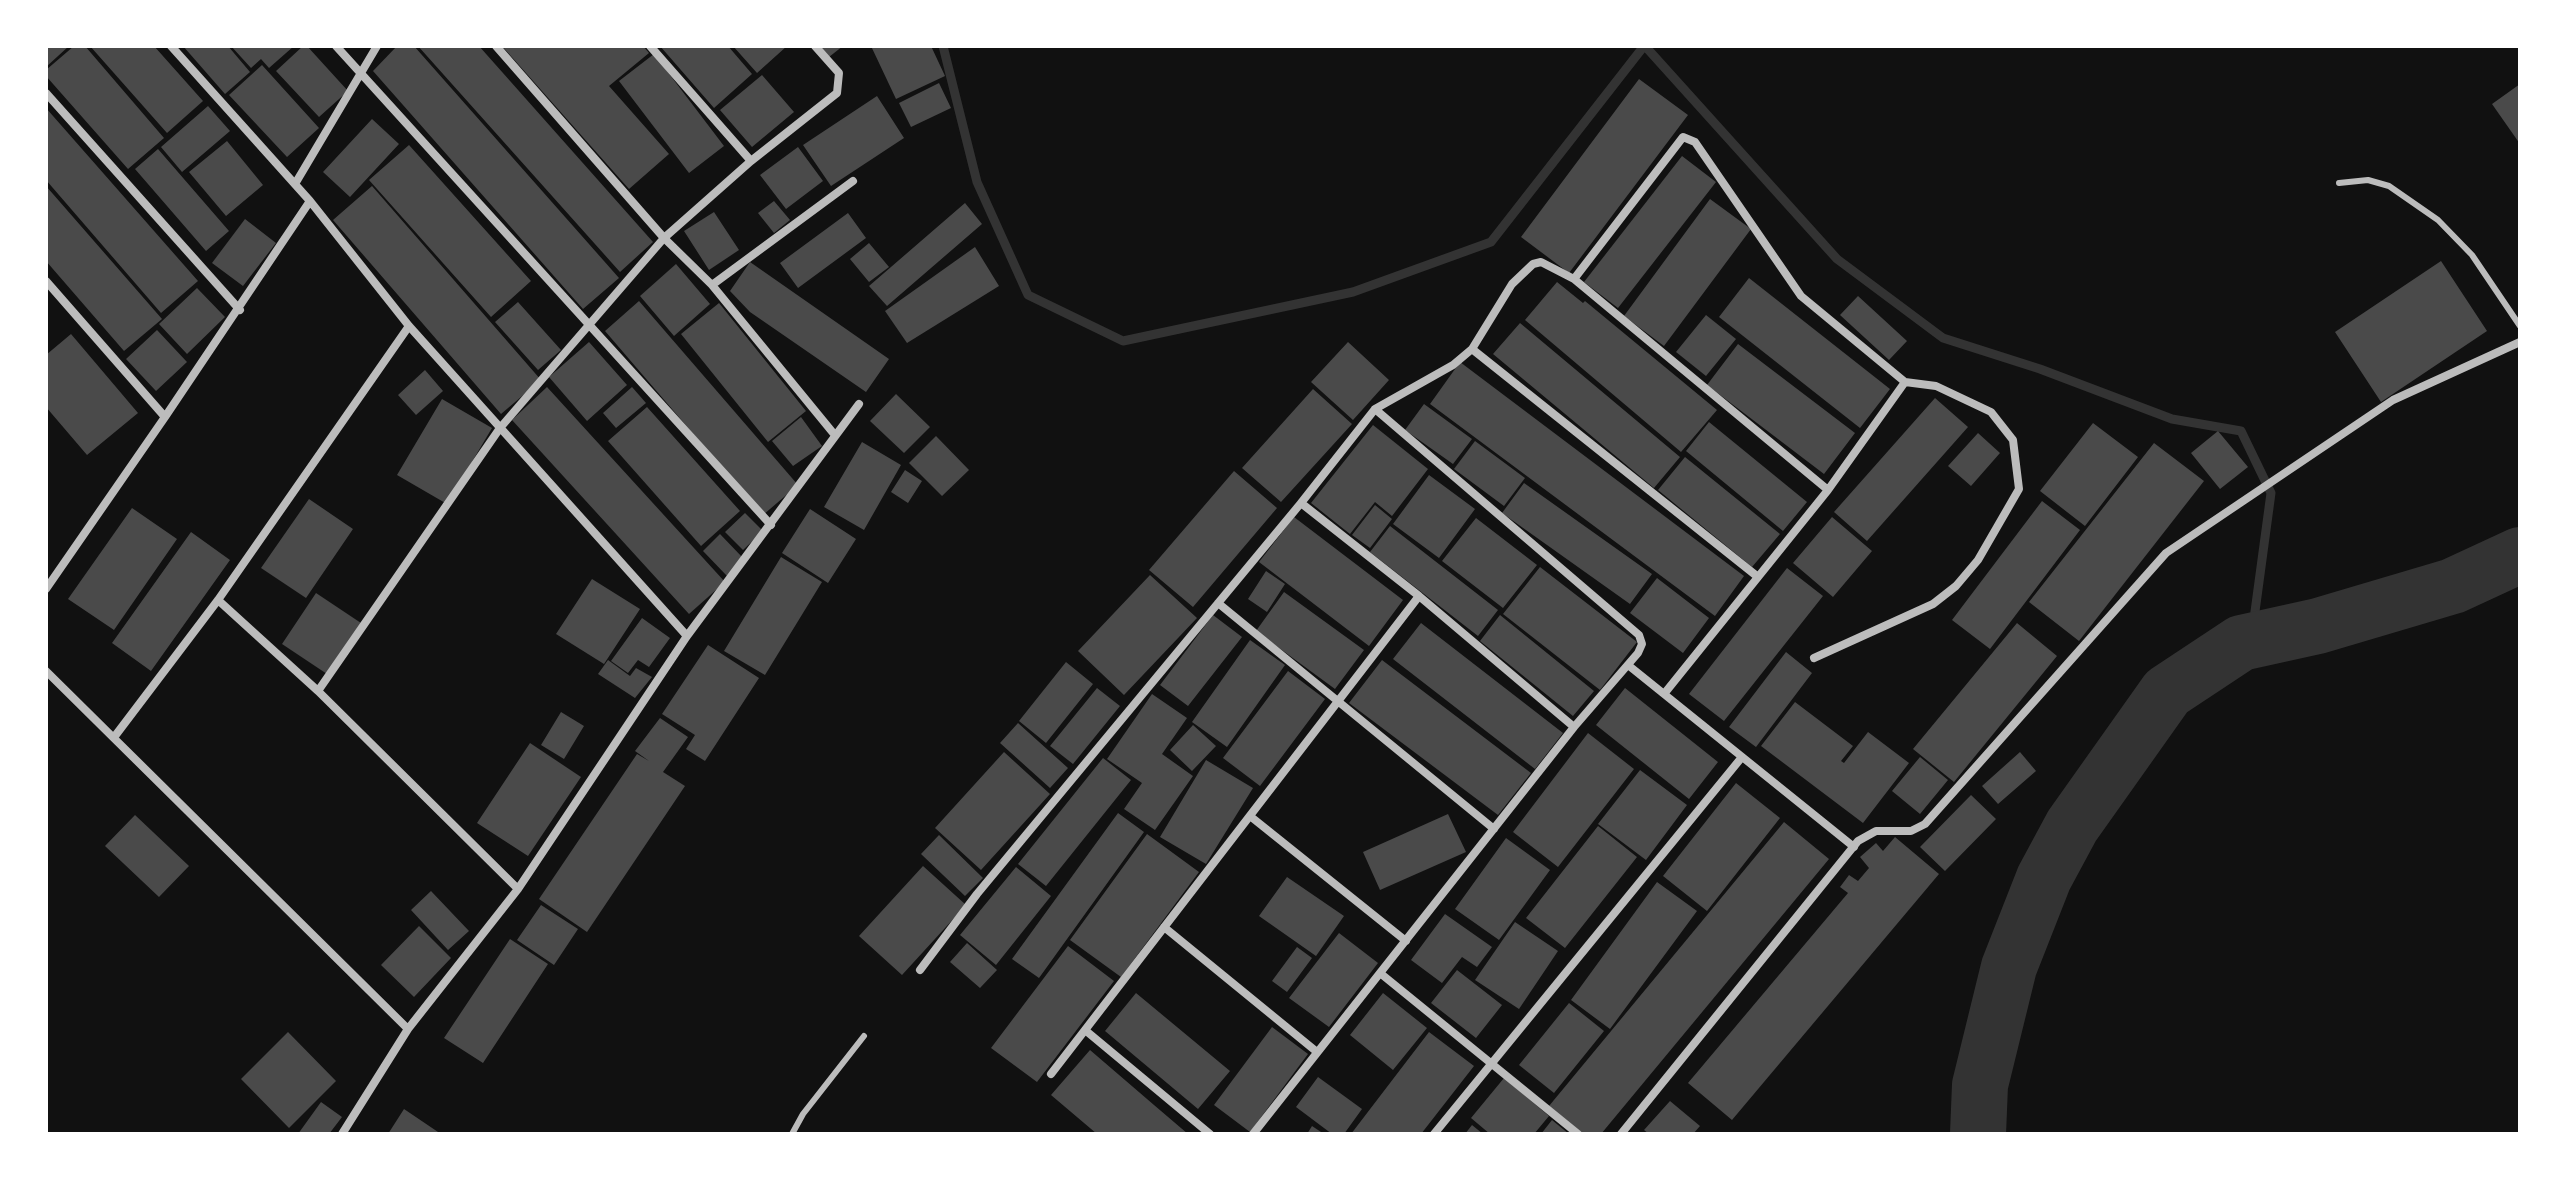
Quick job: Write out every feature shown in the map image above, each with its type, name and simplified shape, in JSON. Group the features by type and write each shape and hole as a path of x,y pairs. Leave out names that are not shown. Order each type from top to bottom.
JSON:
{"street":[{"path":"171,46 310,201 409,326 687,636"},
{"path":"336,46 771,525"},
{"path":"295,184 377,46"},
{"path":"496,46 664,238 712,285 834,434"},
{"path":"650,46 751,161"},
{"path":"318,691 500,428 591,327 664,238 751,161 837,93 839,73 815,46"},
{"path":"46,93 240,310"},
{"path":"1574,279 1679,140 1688,138 1726,184 1801,296 1905,382 1936,386 1991,412 2013,440 2019,489 1978,560 1956,586 1933,604 1814,658"},
{"path":"712,285 853,181"},
{"path":"46,589 240,310 310,201"},
{"path":"920,970 977,894 1301,503 1375,409 1453,365 1472,349 1512,284 1533,264 1541,262 1574,279 1828,490"},
{"path":"46,281 165,417"},
{"path":"115,736 218,600 409,326"},
{"path":"1621,1134 1854,847 1876,831 1911,831 1925,824 2152,567 2191,535 2279,474 2393,400 2520,342"},
{"path":"1472,349 1758,577"},
{"path":"1664,694 1828,490 1905,382"},
{"path":"342,1134 408,1029 518,889 687,636 859,404"},
{"path":"1253,1134 1642,644 1636,631 1375,409"},
{"path":"1301,503 1419,596 1574,727"},
{"path":"1051,1074 1419,596"},
{"path":"218,600 318,691 518,889"},
{"path":"1218,603 1494,829"},
{"path":"1628,665 1854,847"},
{"path":"46,671 408,1029"},
{"path":"1434,1134 1742,757"},
{"path":"1250,816 1406,941"},
{"path":"1164,927 1317,1052"},
{"path":"1380,973 1578,1134"},
{"path":"1085,1030 1210,1134"}],"lane":[{"path":"2339,183 2368,180 2389,186 2438,220 2472,255 2520,326"},
{"path":"792,1134 803,1114 864,1036"}],"building":[{"path":"46,46 69,46 46,67"},
{"path":"74,46 85,46 164,138 128,169 46,76 46,70"},
{"path":"90,46 154,46 203,101 167,133"},
{"path":"183,46 228,46 250,72 225,94"},
{"path":"231,46 294,46 269,68 261,59 251,68"},
{"path":"303,46 307,46 348,91 319,117 276,71"},
{"path":"397,46 414,46 619,278 583,309 373,71"},
{"path":"418,46 479,46 653,242 620,272"},
{"path":"502,46 643,46 649,53 609,86 669,154 629,189"},
{"path":"660,46 728,46 752,74 714,108"},
{"path":"733,46 787,46 757,73"},
{"path":"820,46 843,46 829,57"},
{"path":"871,46 931,46 945,76 896,99"},
{"path":"654,54 724,146 689,173 619,81"},
{"path":"262,65 319,128 287,157 229,95"},
{"path":"762,75 794,112 752,147 720,110"},
{"path":"1639,79 1688,115 1569,273 1521,237"},
{"path":"939,83 951,108 911,127 899,103"},
{"path":"2520,84 2520,144 2492,104"},
{"path":"877,96 904,138 831,186 803,145"},
{"path":"208,106 230,131 182,172 161,147"},
{"path":"46,108 198,281 161,313 46,180"},
{"path":"372,119 399,144 350,197 323,172"},
{"path":"227,141 263,185 226,216 189,172"},
{"path":"409,145 531,281 491,317 369,180"},
{"path":"798,147 823,181 786,209 760,175"},
{"path":"158,149 229,231 206,251 135,169"},
{"path":"1682,156 1716,182 1618,308 1584,282"},
{"path":"46,186 162,319 124,351 46,261"},
{"path":"372,186 541,380 501,414 333,220"},
{"path":"1710,199 1751,229 1664,346 1624,316"},
{"path":"774,201 790,220 774,233 758,213"},
{"path":"965,203 982,224 887,306 869,286"},
{"path":"714,212 739,250 709,270 684,231"},
{"path":"848,213 866,238 798,288 780,263"},
{"path":"245,219 276,243 243,286 212,263"},
{"path":"869,243 889,267 869,282 850,259"},
{"path":"975,247 999,286 907,343 885,311"},
{"path":"2441,261 2487,331 2381,402 2335,332"},
{"path":"750,262 889,359 866,392 750,312 730,291"},
{"path":"676,264 710,304 674,336 640,296"},
{"path":"1749,278 1890,389 1860,428 1719,317"},
{"path":"1557,282 1583,303 1585,301 1717,410 1681,452 1525,320"},
{"path":"197,288 225,317 187,354 159,324"},
{"path":"1858,296 1907,341 1889,360 1840,315"},
{"path":"639,301 798,485 763,515 605,331"},
{"path":"518,302 561,350 538,370 495,322"},
{"path":"719,303 806,411 768,442 681,334"},
{"path":"1706,315 1736,339 1706,376 1676,352"},
{"path":"1520,323 1680,457 1654,488 1493,354"},
{"path":"157,330 187,362 156,391 126,359"},
{"path":"71,334 138,413 87,455 46,407 46,355"},
{"path":"589,342 627,385 587,421 549,377"},
{"path":"1348,342 1389,380 1353,420 1311,382"},
{"path":"1738,344 1855,433 1824,474 1707,385"},
{"path":"1460,362 1744,576 1715,616 1430,404"},
{"path":"425,370 443,391 416,415 398,395"},
{"path":"547,387 725,582 689,614 512,420"},
{"path":"632,387 646,403 616,428 603,413"},
{"path":"1313,389 1352,424 1281,502 1242,468"},
{"path":"896,394 930,427 904,453 870,421"},
{"path":"1935,398 1968,427 1867,541 1834,512"},
{"path":"442,399 492,428 447,504 397,475"},
{"path":"1424,404 1472,439 1453,464 1405,430"},
{"path":"647,407 740,511 701,546 608,441"},
{"path":"801,417 822,446 793,466 772,441"},
{"path":"1709,422 1807,502 1783,531 1686,451"},
{"path":"2093,423 2138,457 2085,526 2040,491"},
{"path":"1373,425 1428,469 1392,516 1375,502 1350,534 1311,503"},
{"path":"2218,431 2248,467 2220,489 2191,453"},
{"path":"1978,433 2000,453 1971,486 1948,466"},
{"path":"936,436 969,470 942,496 909,463"},
{"path":"1475,441 1525,478 1504,506 1454,469"},
{"path":"862,442 901,465 864,530 824,507"},
{"path":"2154,443 2204,481 2079,641 2029,602"},
{"path":"1685,457 1780,534 1752,567 1658,490"},
{"path":"905,470 922,481 908,503 891,492"},
{"path":"1234,471 1277,508 1193,607 1149,570"},
{"path":"1429,475 1475,509 1439,558 1393,524"},
{"path":"1524,483 1652,574 1630,604 1502,513"},
{"path":"309,499 353,529 306,598 261,568"},
{"path":"2042,501 2080,530 1990,649 1952,620"},
{"path":"1375,505 1392,519 1370,548 1352,535"},
{"path":"132,508 177,539 114,630 68,599"},
{"path":"810,509 856,539 828,583 782,553"},
{"path":"745,513 763,531 743,550 725,532"},
{"path":"1294,517 1403,600 1369,646 1259,562"},
{"path":"1832,517 1872,551 1833,597 1793,563"},
{"path":"1476,518 1537,565 1503,608 1442,561"},
{"path":"1390,526 1498,610 1478,636 1370,552"},
{"path":"191,532 230,560 151,671 112,643"},
{"path":"720,534 743,558 727,576 703,551"},
{"path":"781,557 822,582 765,675 724,651"},
{"path":"1540,567 1637,642 1600,690 1503,614"},
{"path":"1787,568 1823,596 1724,721 1689,694"},
{"path":"1266,571 1285,584 1267,612 1248,599"},
{"path":"1150,575 1197,618 1124,695 1078,651"},
{"path":"1657,578 1709,618 1683,653 1630,613"},
{"path":"592,579 640,609 604,664 556,634"},
{"path":"1284,592 1364,650 1335,689 1256,631"},
{"path":"316,593 361,623 327,674 282,644"},
{"path":"1213,615 1242,637 1188,706 1160,685"},
{"path":"1500,615 1594,691 1573,716 1480,641"},
{"path":"642,618 670,638 649,667 638,660 628,673 611,661"},
{"path":"1421,623 1563,733 1535,769 1393,659"},
{"path":"2017,623 2057,656 1954,782 1913,749"},
{"path":"1250,640 1285,665 1227,747 1192,722"},
{"path":"708,645 759,678 705,761 686,749 695,735 662,714"},
{"path":"1786,652 1812,673 1756,747 1729,727"},
{"path":"608,660 630,676 636,668 652,677 635,698 598,674"},
{"path":"1382,660 1531,773 1498,815 1349,703"},
{"path":"1066,662 1093,684 1046,743 1019,721"},
{"path":"1288,671 1325,699 1260,786 1223,758"},
{"path":"1097,688 1120,706 1073,764 1050,746"},
{"path":"1625,688 1718,762 1689,799 1596,725"},
{"path":"1152,694 1187,718 1162,754 1193,776 1155,830 1124,809 1142,783 1107,759"},
{"path":"1795,702 1853,746 1841,761 1844,763 1868,732 1909,763 1863,823 1761,746"},
{"path":"561,712 584,726 564,759 541,745"},
{"path":"660,718 688,737 663,772 685,786 587,932 539,899 637,754 649,761 635,751"},
{"path":"1018,723 1068,768 1050,788 1000,743"},
{"path":"1193,725 1216,746 1192,771 1170,750"},
{"path":"1588,733 1634,769 1558,867 1513,832"},
{"path":"530,743 581,777 528,856 477,823"},
{"path":"1004,752 1050,794 981,870 935,828"},
{"path":"2020,752 2036,771 1998,804 1982,786"},
{"path":"1920,757 1948,780 1920,814 1892,791"},
{"path":"1103,758 1131,780 1046,886 1018,864"},
{"path":"1206,760 1253,788 1206,864 1160,837"},
{"path":"1640,770 1687,805 1646,860 1598,824"},
{"path":"1736,783 1780,818 1707,911 1663,876"},
{"path":"1971,795 1996,819 1945,871 1920,847"},
{"path":"1118,813 1144,832 1039,978 1012,959"},
{"path":"1448,814 1466,852 1380,890 1363,852"},
{"path":"135,815 189,866 159,897 105,846"},
{"path":"1784,822 1829,859 1601,1134 1583,1134 1549,1106"},
{"path":"1598,826 1637,857 1565,948 1526,918"},
{"path":"1147,834 1199,872 1121,977 1070,940"},
{"path":"939,835 983,878 965,896 921,854"},
{"path":"1895,837 1939,874 1732,1120 1688,1083 1848,893 1840,887 1849,875 1858,881 1869,868 1860,857 1876,843 1883,851"},
{"path":"1506,838 1550,870 1499,940 1455,909"},
{"path":"923,866 966,905 902,975 859,936"},
{"path":"1016,867 1051,896 996,965 960,935"},
{"path":"1287,877 1344,916 1316,956 1259,916"},
{"path":"1657,882 1697,911 1610,1029 1571,1000"},
{"path":"431,891 469,931 448,950 411,910"},
{"path":"541,905 578,929 554,965 517,940"},
{"path":"1445,914 1492,947 1477,967 1462,957 1442,983 1411,960"},
{"path":"1515,922 1558,951 1519,1009 1475,980"},
{"path":"419,926 451,958 414,997 381,965"},
{"path":"1339,933 1378,963 1329,1027 1289,998"},
{"path":"510,939 548,964 483,1063 444,1038"},
{"path":"967,943 997,970 980,988 950,962"},
{"path":"1068,946 1114,981 1037,1082 991,1048"},
{"path":"1297,947 1312,958 1287,992 1272,981"},
{"path":"1457,970 1502,1005 1476,1038 1431,1003"},
{"path":"1136,993 1230,1071 1198,1109 1105,1031"},
{"path":"1383,993 1427,1028 1393,1070 1350,1035"},
{"path":"1569,1003 1604,1031 1554,1093 1519,1065"},
{"path":"1272,1027 1308,1054 1250,1132 1214,1105"},
{"path":"288,1032 336,1081 289,1128 241,1079"},
{"path":"1429,1032 1474,1066 1421,1134 1351,1134"},
{"path":"1090,1050 1188,1134 1097,1134 1051,1095"},
{"path":"1318,1077 1362,1109 1344,1134 1332,1134 1296,1107"},
{"path":"1504,1078 1549,1116 1534,1134 1490,1134 1471,1118"},
{"path":"1670,1101 1700,1126 1693,1134 1649,1134 1644,1130"},
{"path":"321,1102 342,1117 329,1134 298,1134"},
{"path":"404,1109 441,1134 388,1134"},
{"path":"1552,1120 1569,1134 1541,1134"},
{"path":"1472,1125 1483,1134 1465,1134"},
{"path":"1312,1126 1324,1134 1307,1134"}],"waterway":[{"path":"943,46 977,182 1028,295 1123,341 1353,292 1491,242 1644,46"},
{"path":"1645,46 1837,259 1943,338 2040,369 2172,419 2241,431 2271,493 2251,641"},
{"path":"1978,1134 1980,1085 2009,967 2044,878 2072,826 2167,692 2241,643 2318,626 2453,586 2520,555"}]}
